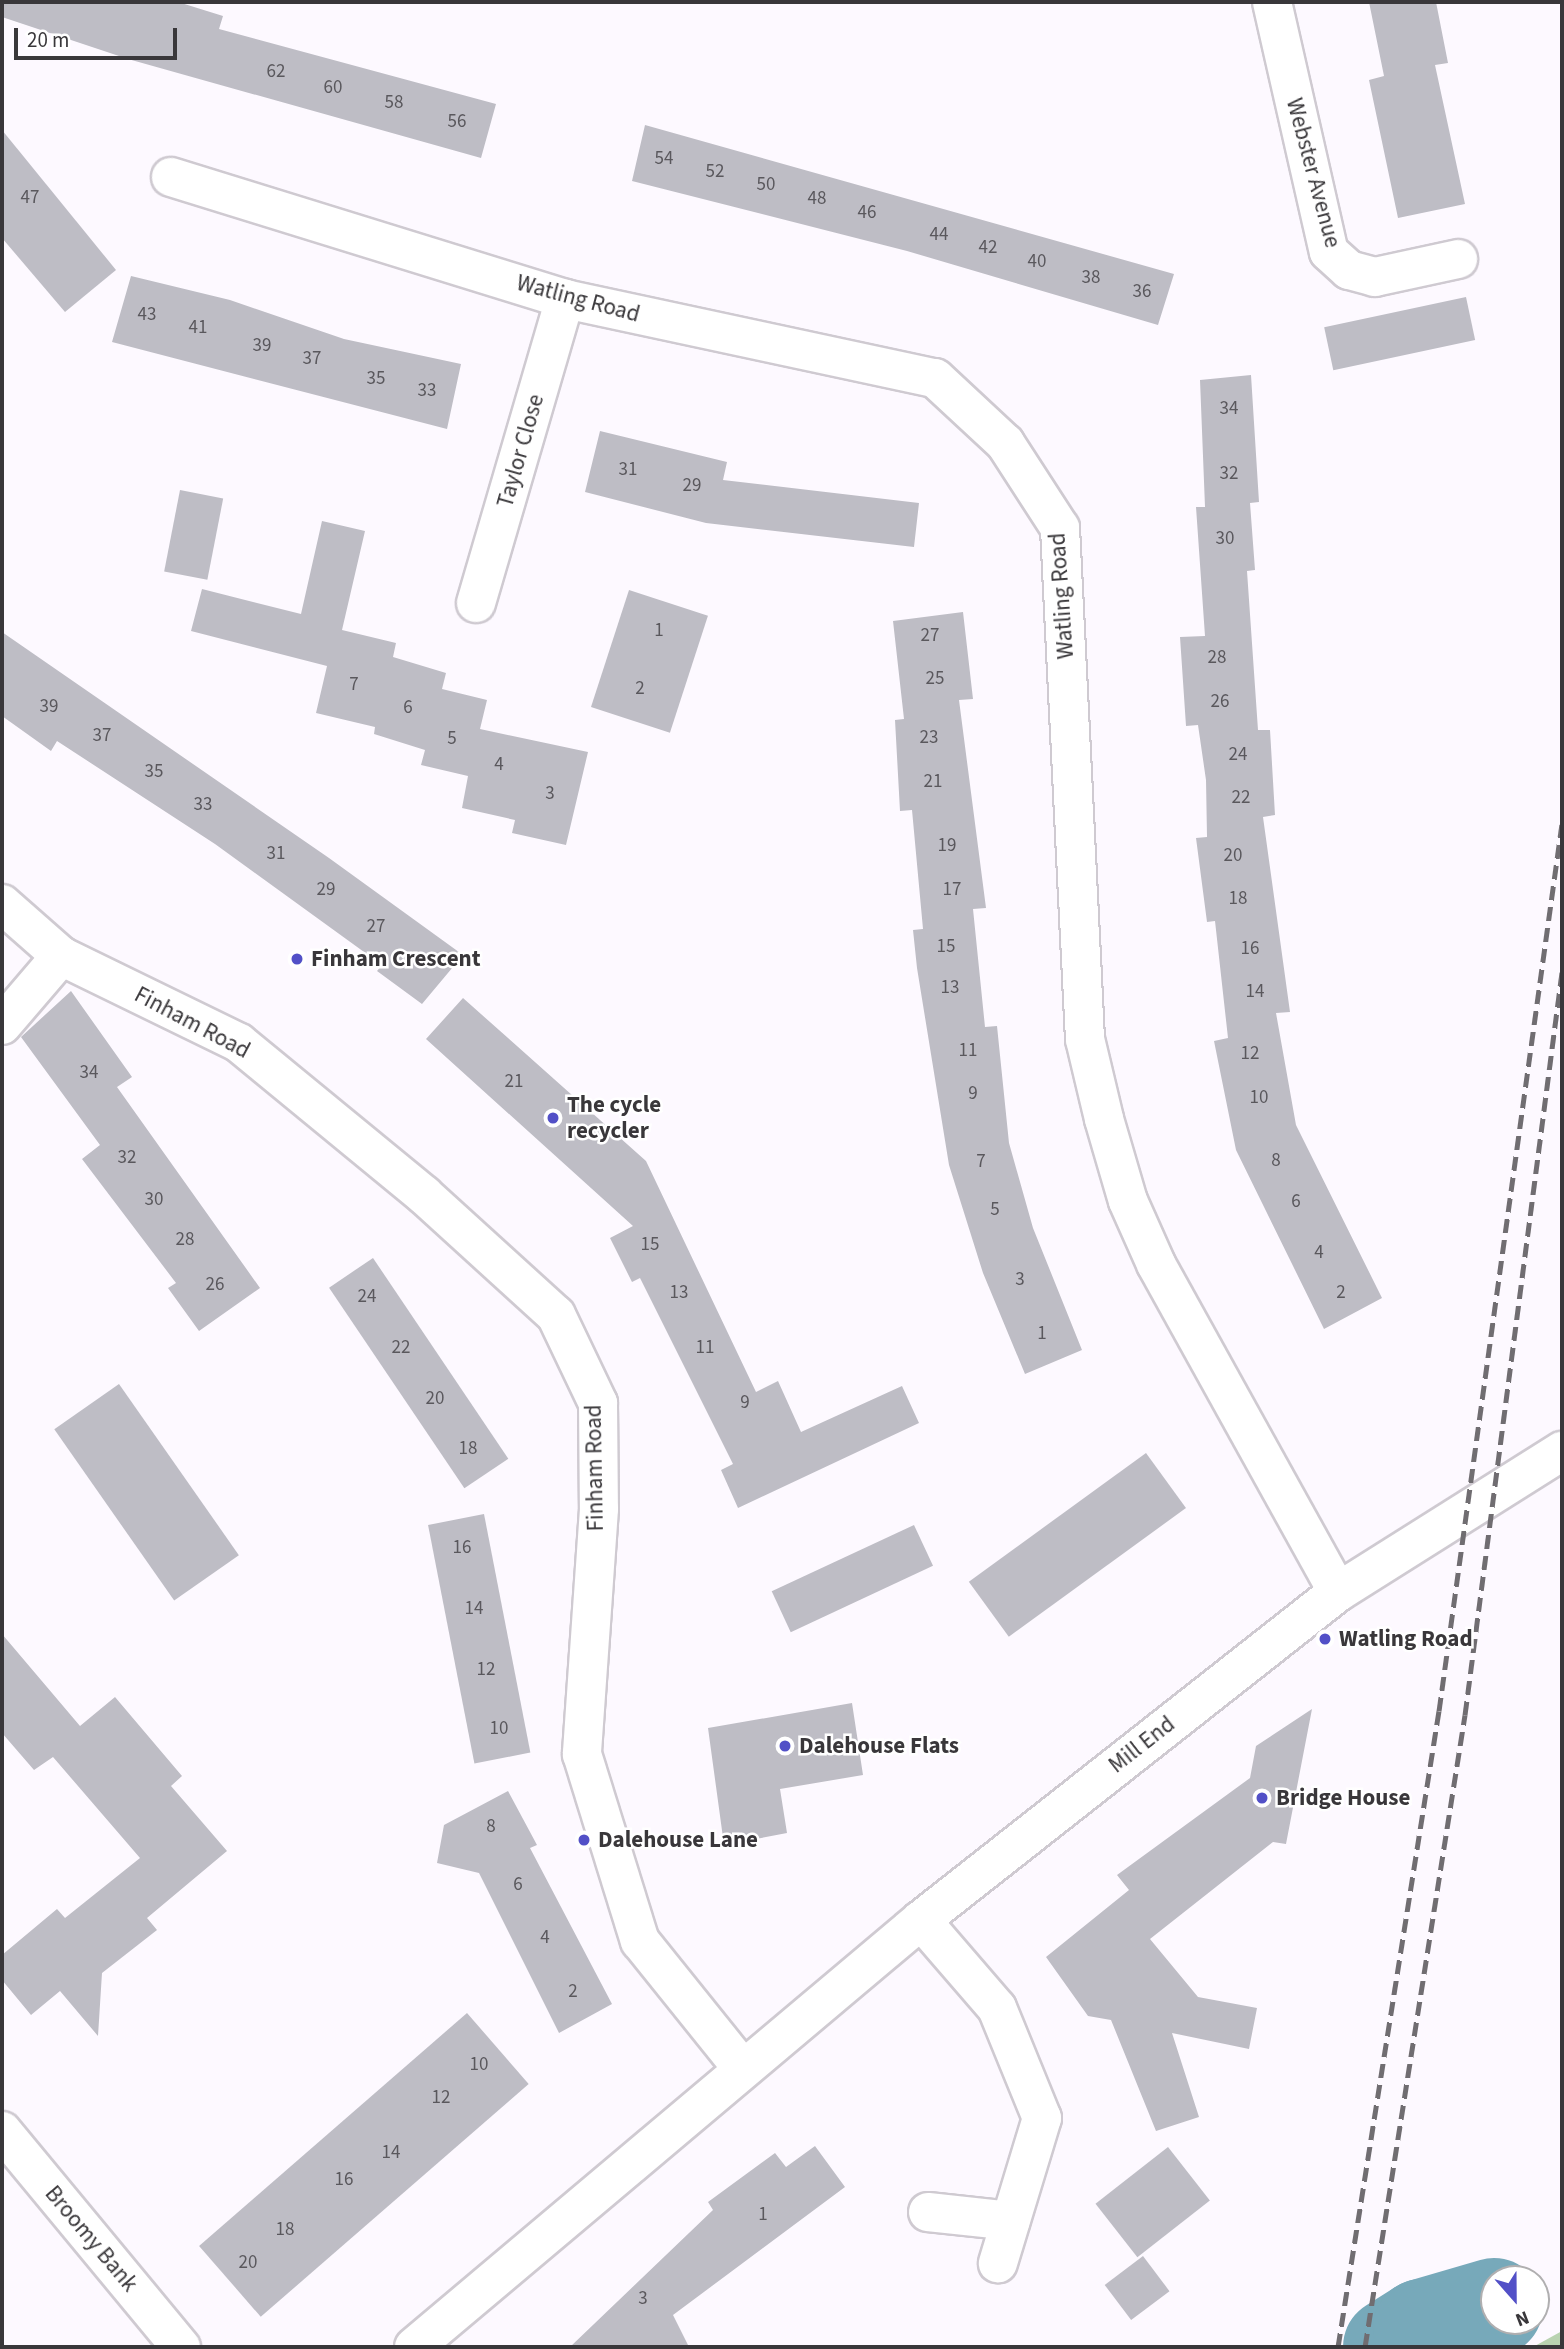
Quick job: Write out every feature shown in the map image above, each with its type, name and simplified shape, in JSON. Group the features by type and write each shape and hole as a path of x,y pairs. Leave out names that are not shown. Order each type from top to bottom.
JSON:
{"street":[{"name":"Webster Avenue","path":"1272,2 1329,252 1349,270 1375,277 1458,259"},
{"name":"Watling Road","path":"171,177 565,299 935,378 1004,443 1060,528 1085,1039 1104,1119 1128,1201 1156,1264 1338,1592"},
{"name":"Taylor Close","path":"476,603 565,299"},
{"name":"Finham Road","path":"2,904 61,956 239,1044 424,1195 556,1315 598,1403 598,1509 582,1754 640,1941 742,2068"},
{"path":"2,1025 61,956"},
{"name":"Mill End","path":"742,2068 921,1920 1338,1592 1562,1451"},
{"path":"921,1920 997,2008 1042,2118 998,2263"},
{"path":"414,2347 742,2068"},
{"name":"Broomy Bank","path":"2,2132 181,2347"},
{"path":"928,2212 1011,2221"}],"green space":[{"path":"1562,2331 1562,2347 1533,2347"}],"building":[{"path":"2,2 178,2 223,16 219,29 496,104 481,158 128,59 2,17"},
{"path":"1369,2 1436,2 1448,63 1435,65 1465,204 1398,218 1369,80 1384,76"},
{"path":"645,125 1174,274 1158,325 907,251 632,181"},
{"path":"2,130 116,270 65,312 2,238"},
{"path":"131,276 230,300 344,339 461,364 447,429 112,342"},
{"path":"1466,297 1475,340 1333,370 1324,327"},
{"path":"1251,375 1259,502 1250,503 1255,570 1247,571 1258,730 1270,730 1275,815 1263,817 1290,1012 1276,1013 1296,1125 1382,1298 1324,1329 1236,1150 1214,1041 1228,1038 1215,921 1207,922 1196,838 1207,837 1206,780 1198,725 1186,726 1180,637 1205,636 1196,507 1205,507 1200,380"},
{"path":"600,431 727,462 723,480 919,503 914,547 706,523 585,492"},
{"path":"180,490 223,498 207,580 164,571"},
{"path":"322,521 365,531 342,630 396,643 393,657 446,673 442,689 487,700 480,729 588,752 566,845 512,833 515,820 462,808 468,776 421,765 425,750 374,734 375,727 316,713 327,666 191,631 202,589 301,614"},
{"path":"629,590 708,616 670,733 591,707"},
{"path":"963,612 973,699 959,700 986,908 973,909 985,1027 997,1026 1009,1143 1033,1228 1082,1350 1025,1374 983,1273 949,1165 913,930 923,929 912,810 900,811 895,720 904,719 893,621"},
{"path":"2,632 329,858 463,955 422,1004 377,971 382,965 215,844 57,741 51,751 2,716"},
{"path":"71,991 132,1077 117,1087 260,1288 199,1331 168,1288 176,1283 82,1159 100,1145 21,1037"},
{"path":"463,998 646,1161 756,1392 778,1381 801,1432 902,1386 919,1423 738,1508 721,1470 733,1464 640,1278 632,1282 610,1238 633,1226 426,1039"},
{"path":"373,1258 508,1459 464,1488 329,1288"},
{"path":"119,1384 239,1555 174,1601 54,1429"},
{"path":"1146,1453 1186,1508 1009,1637 969,1582"},
{"path":"484,1514 530,1753 474,1763 428,1525"},
{"path":"914,1525 933,1566 791,1632 772,1591"},
{"path":"2,1634 80,1726 115,1697 182,1776 171,1786 227,1851 147,1918 157,1930 102,1973 98,2036 60,1991 31,2015 2,1980 2,1955 57,1909 65,1918 140,1858 53,1757 34,1770 2,1733"},
{"name":"Dalehouse Flats","path":"852,1703 863,1775 780,1789 787,1833 724,1845 708,1728"},
{"path":"1312,1709 1286,1844 1273,1842 1150,1939 1198,1997 1257,2008 1249,2049 1172,2033 1199,2117 1156,2131 1111,2020 1088,2016 1046,1957 1129,1890 1117,1875 1250,1778 1256,1746"},
{"path":"508,1791 537,1845 530,1848 612,2004 559,2033 479,1873 437,1863 444,1825"},
{"path":"467,2013 529,2084 261,2317 199,2246"},
{"path":"815,2146 845,2187 673,2315 689,2347 570,2347 713,2210 708,2202 775,2153 786,2167"},
{"path":"1168,2147 1210,2201 1137,2257 1096,2204"},
{"path":"1143,2256 1169,2291 1131,2320 1105,2285"}],"waterway":[{"path":"1392,2347 1422,2328 1480,2311"}],"railway":[{"path":"1338,2347 1439,1711 1562,824"},
{"path":"1365,2347 1465,1715 1562,972"}],"place":[{"name":"Finham Crescent","path":"297,959"},
{"name":"The cycle recycler","path":"553,1118"},
{"name":"Watling Road","path":"1325,1639"},
{"name":"Dalehouse Flats","path":"785,1746"},
{"name":"Bridge House","path":"1262,1798"},
{"name":"Dalehouse Lane","path":"584,1840"}]}
